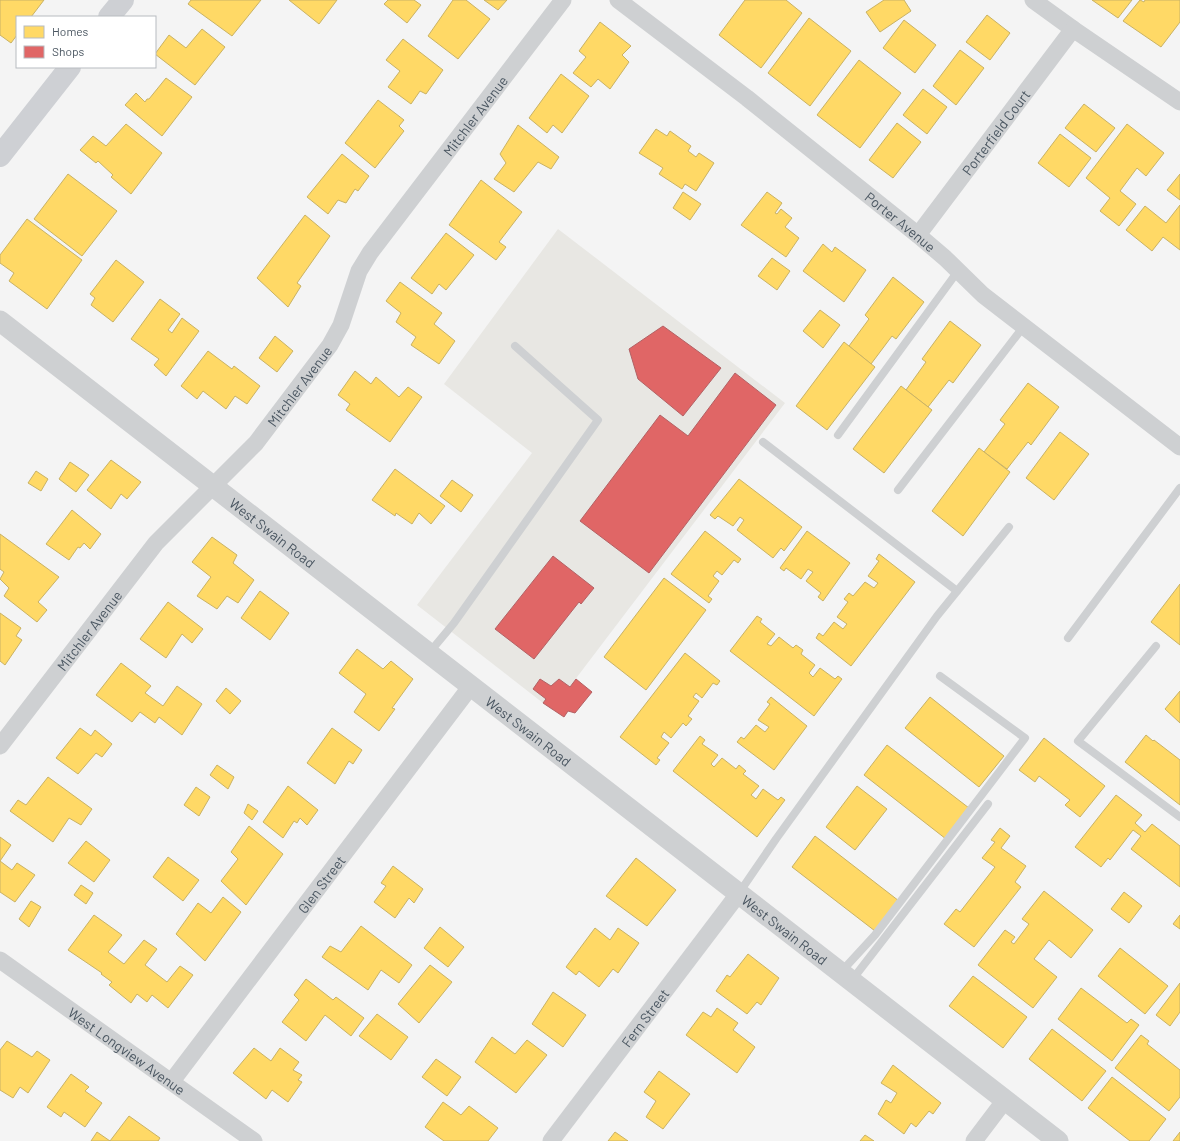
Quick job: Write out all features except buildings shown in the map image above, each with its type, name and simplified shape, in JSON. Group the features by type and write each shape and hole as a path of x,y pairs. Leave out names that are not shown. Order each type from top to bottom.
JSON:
{"main road":[{"path":"0,156 69,68"}],"street":[{"name":"Mitchler Avenue","path":"0,746 156,543 256,443 330,345 340,325 359,271 370,253 563,0"},
{"name":"Porter Avenue","path":"618,0 747,98 918,235 983,295 1180,447"},
{"path":"1033,0 1180,102"},
{"name":"Porterfield Court","path":"918,235 1073,29"},
{"name":"West Swain Road","path":"0,321 1058,1141"},
{"name":"Glen Street","path":"172,1081 471,686"},
{"name":"Fern Street","path":"551,1141 739,893"},
{"name":"West Longview Avenue","path":"0,960 172,1081 254,1141"},
{"path":"974,1141 1005,1100"}],"lane":[{"path":"838,435 958,271"},
{"path":"898,490 1024,326"},
{"path":"429,654 454,623 598,420 515,346"},
{"path":"763,442 957,591"},
{"path":"1068,638 1180,488"},
{"path":"739,893 776,839 937,616 1009,527"},
{"path":"1156,646 1078,741 1180,818"},
{"path":"846,977 875,935 1025,738 940,676"},
{"path":"846,977 988,804"}],"shaded area":[{"path":"558,229 785,403 552,710 417,605 532,453 444,384"}]}
